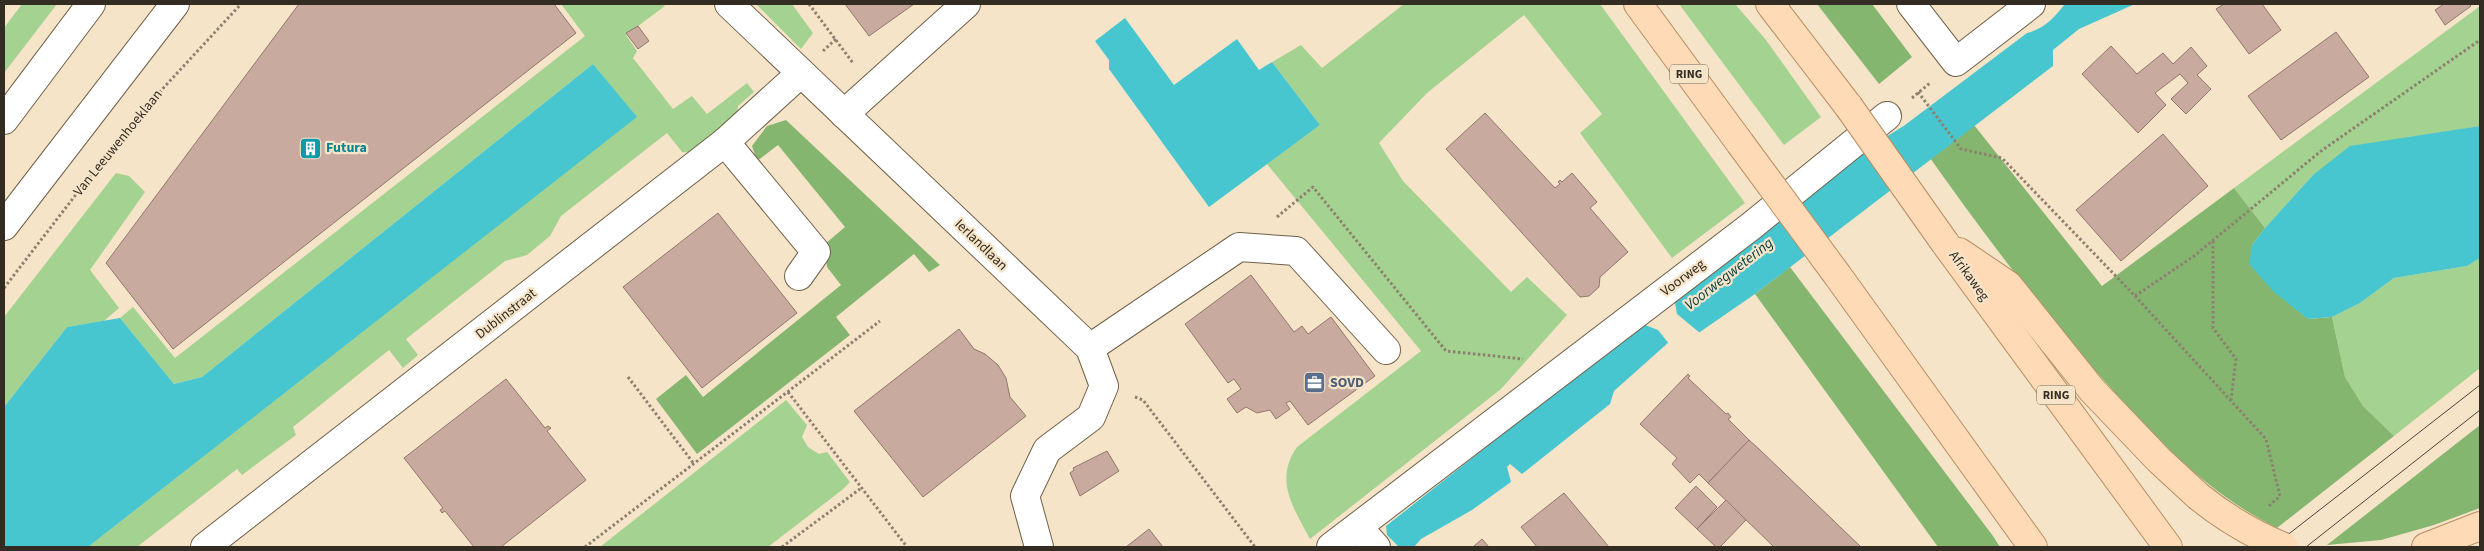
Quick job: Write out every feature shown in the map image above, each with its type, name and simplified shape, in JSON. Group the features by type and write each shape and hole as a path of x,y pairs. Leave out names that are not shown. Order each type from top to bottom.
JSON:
{"main road":[{"name":"RING","path":"1638,4 1838,276 2033,547"},
{"name":"Afrikaweg","path":"1770,4 1849,107 1945,243 2168,547"},
{"path":"1945,243 2008,285 2092,390 2159,460 2198,496 2218,513 2251,533 2284,547"},
{"path":"2426,547 2480,526"}],"street":[{"path":"4,120 91,4"},
{"path":"4,226 175,4"},
{"name":"Ierlandlaan","path":"729,4 1090,348 1104,386"},
{"path":"844,114 966,4"},
{"path":"1911,4 1956,62 2031,4"},
{"name":"Dublinstraat","path":"205,547 725,142 800,73"},
{"name":"Voorweg","path":"1332,547 1366,536 1572,364 1750,227 1887,116"},
{"path":"725,142 816,252 799,276"},
{"path":"1090,348 1239,247 1296,251 1386,350"},
{"path":"1039,547 1025,496 1047,450 1091,417 1104,386"}],"path":[{"name":"Van Leeuwenhoeklaan","path":"4,288 131,123 241,4"},
{"path":"2135,296 2213,241 2321,151 2480,40"},
{"path":"1887,116 1956,62"},
{"path":"1918,92 1961,148 2002,158 2135,296 2266,439 2280,496 2266,508"},
{"path":"1239,247 1313,187 1446,351 1572,364"},
{"path":"2213,241 2214,328 2236,360 2231,401"},
{"path":"585,547 880,320"},
{"path":"628,377 694,464"},
{"path":"1104,386 1143,400 1255,547"},
{"path":"788,392 860,489 907,547"},
{"path":"782,547 860,489"}],"green space":[{"path":"22,4 57,4 4,73 4,28"},
{"path":"561,4 662,4 665,6 626,35 637,51 633,58 673,109 692,96 707,114 747,83 754,92 738,106 736,124 698,153 682,152 667,133 561,216 550,236 527,255 505,261 406,339 418,355 403,368 389,350 293,427 296,435 242,475 237,469 137,547 88,547 636,117 593,64 202,377 174,384 120,318 133,307 175,358 585,36"},
{"path":"756,4 792,4 813,33 801,49"},
{"path":"1404,4 1600,4 1745,203 1672,258 1580,133 1602,114 1524,15 1427,93 1379,143 1403,181 1511,292 1527,277 1567,315 1501,389 1310,539 1292,505 1287,482 1290,459 1297,447 1421,351 1267,164 1320,125 1272,62 1301,45 1322,68"},
{"path":"1679,4 1735,4 1766,40 1821,117 1784,145"},
{"path":"1817,4 1872,4 1912,57 1879,84"},
{"path":"2480,6 2480,126 2433,134 2313,175 2265,228 2234,188"},
{"path":"786,120 940,265 929,272 914,254 836,317 850,335 697,454 656,399 686,375 703,397 841,285 827,267 825,244 845,227 778,145 757,161 752,146 767,126"},
{"path":"1974,125 2102,286 2234,188 2265,228 2252,245 2308,319 2332,317 2345,377 2363,406 2394,436 2277,528 2231,501 2191,470 2172,452 2093,368 1997,250 1930,158"},
{"path":"116,173 129,176 145,192 90,270 119,308 104,321 67,327 4,407 4,317"},
{"path":"2480,258 2480,368 2394,436 2363,406 2345,377 2332,317 2360,303 2394,278 2467,266"},
{"path":"1790,267 2000,547 1938,547 1755,294"},
{"path":"786,400 807,425 802,437 808,447 819,454 827,452 850,482 842,490 768,547 600,547"},
{"path":"2480,425 2480,508 2434,525 2381,540 2327,545"}],"water":[{"name":"Voorwegwetering","path":"2065,4 2135,4 2079,29 2053,50 2053,66 1755,294 1697,334 1687,326 1614,391 1610,404 1522,474 1510,464 1507,467 1511,482 1472,510 1421,539 1414,547 1399,547 1387,535 1386,526 1853,158 1905,125 2027,33 2044,25"},
{"path":"1125,18 1174,85 1237,39 1259,70 1272,62 1320,125 1209,207 1109,69 1109,60 1095,41"},
{"path":"593,64 637,117 88,547 4,547 4,407 67,327 120,318 174,384 202,377"},
{"path":"2480,126 2480,258 2467,266 2394,278 2360,303 2332,317 2308,319 2274,292 2249,264 2252,245 2265,228 2313,175 2350,146"}],"pier":[{"path":"1674,297 1677,314 1700,333 1696,336 1688,329 1670,345 1658,330 1640,323"}],"building":[{"name":"Futura","path":"299,4 554,4 576,33 173,349 106,263"},
{"path":"845,4 914,4 869,36"},
{"path":"2224,4 2262,4 2281,30 2249,54 2216,9"},
{"path":"2444,4 2469,4 2471,6 2445,25 2435,10"},
{"path":"638,26 649,41 638,49 626,33"},
{"path":"2336,32 2369,77 2281,140 2248,96"},
{"path":"2111,46 2137,74 2163,53 2173,64 2191,47 2207,66 2197,75 2211,89 2186,114 2171,99 2188,83 2180,74 2155,93 2166,105 2138,133 2082,74"},
{"path":"1485,113 1555,188 1560,184 1558,182 1560,180 1562,182 1572,173 1597,202 1590,208 1628,252 1600,277 1599,287 1589,296 1580,297 1446,149"},
{"path":"2163,134 2208,186 2121,261 2076,210"},
{"path":"718,213 797,313 702,388 623,287"},
{"path":"1251,275 1294,332 1302,326 1308,334 1331,317 1375,376 1308,425 1290,401 1286,403 1290,409 1276,419 1270,410 1257,413 1246,407 1237,413 1227,399 1241,389 1234,379 1228,383 1185,324"},
{"path":"959,329 974,349 985,354 998,365 1006,378 1010,397 1026,416 923,497 854,411"},
{"path":"1688,374 1690,376 1688,378 1726,414 1728,413 1731,417 1728,419 1749,440 1708,483 1699,474 1690,483 1672,464 1677,458 1640,424"},
{"path":"506,379 545,428 548,426 551,428 547,431 586,480 501,547 474,547 445,511 442,513 440,510 443,508 404,458"},
{"path":"1749,440 1861,547 1774,547 1708,483"},
{"path":"1107,451 1119,471 1080,496 1070,473 1074,470 1073,468"},
{"path":"1696,486 1717,507 1697,529 1675,508"},
{"path":"1564,493 1609,547 1537,547 1521,527"},
{"path":"1726,500 1746,520 1720,547 1716,547 1697,529"},
{"path":"1149,529 1163,547 1126,547"},
{"path":"1482,539 1489,547 1473,547"}],"tram line":[{"path":"2272,547 2480,385"},
{"path":"2306,547 2480,410"}],"place":[{"name":"Futura","path":"310,148"},
{"name":"SOVD","path":"1314,383"}]}
